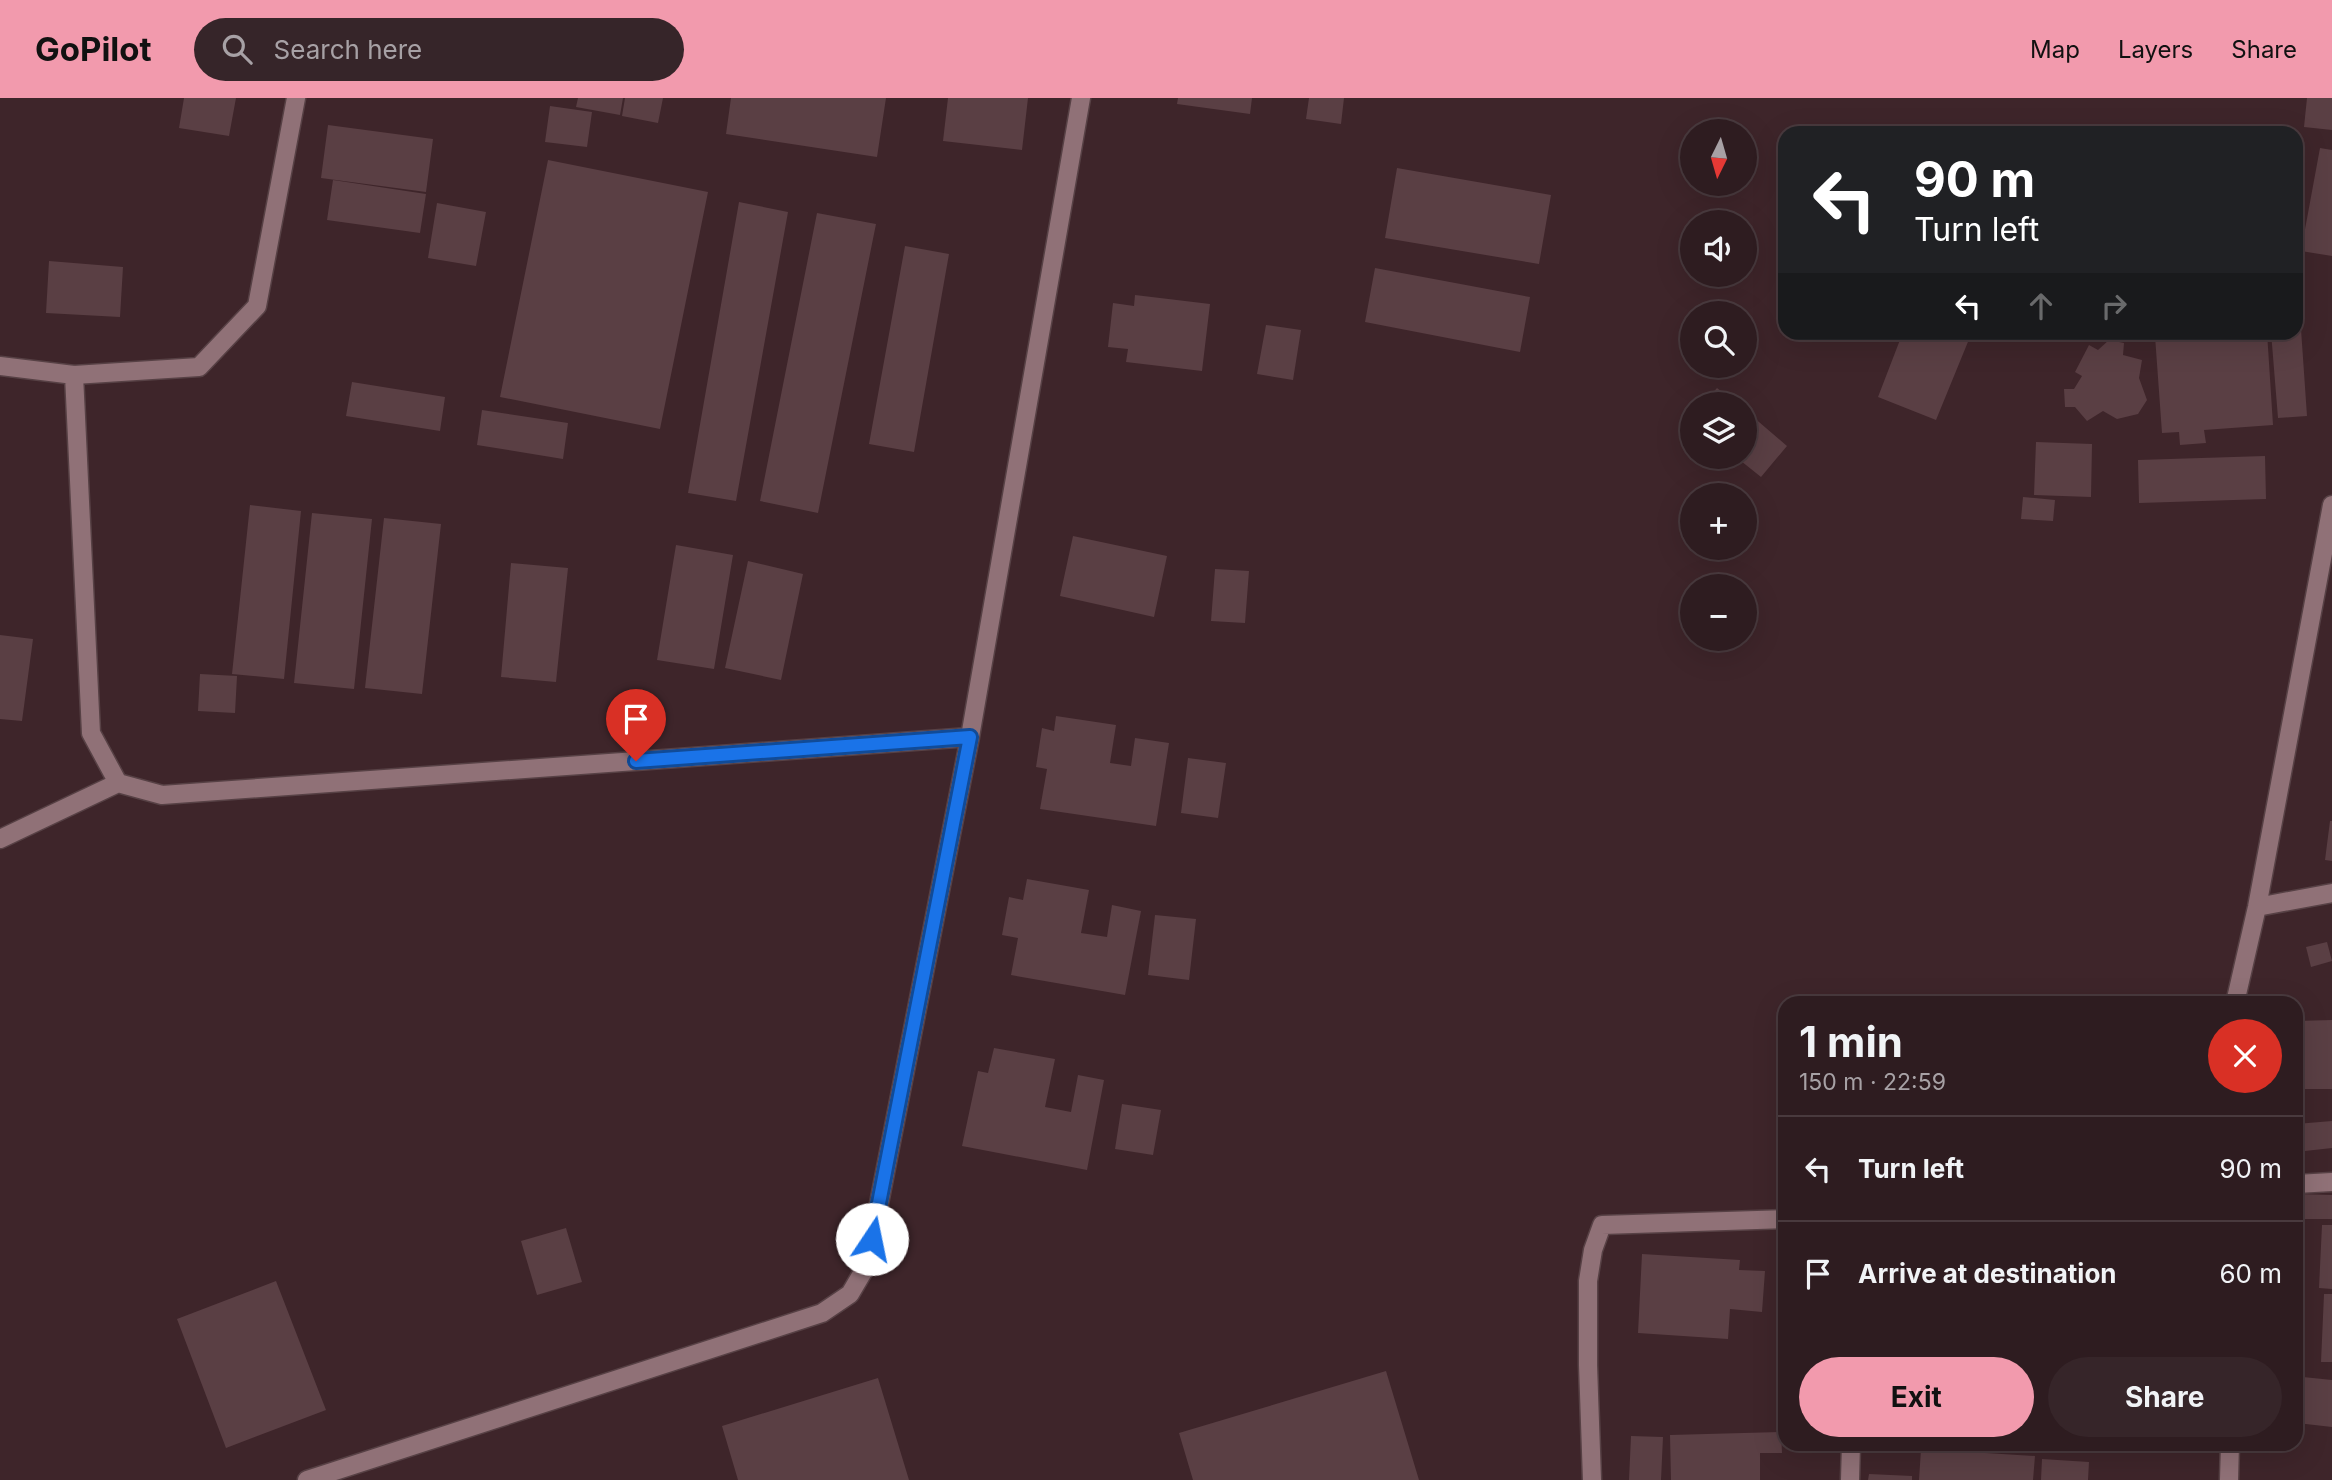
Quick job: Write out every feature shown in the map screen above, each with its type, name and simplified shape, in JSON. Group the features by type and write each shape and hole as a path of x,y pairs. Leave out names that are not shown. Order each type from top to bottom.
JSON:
{"street":[{"path":"0,366 74,375 199,366 257,306 296,98"},
{"path":"307,1480 822,1313 850,1294 867,1265 970,737 1081,98"},
{"path":"74,375 91,733 118,783"},
{"path":"2237,996 2257,907 2332,505"},
{"path":"0,839 118,783 162,795 970,737"},
{"path":"2257,907 2332,893"},
{"path":"2303,1184 2332,1182"},
{"path":"1592,1480 1588,1281 1593,1250 1602,1224 1778,1219"},
{"path":"1850,1480 1851,1451"},
{"path":"2229,1480 2230,1451"}],"building":[{"path":"184,98 236,98 229,136 179,128"},
{"path":"578,98 623,98 620,115 576,107"},
{"path":"625,98 663,98 658,123 622,116"},
{"path":"731,98 886,98 877,157 726,134"},
{"path":"948,98 1028,98 1022,150 943,141"},
{"path":"1178,98 1252,98 1250,114 1177,104"},
{"path":"1309,98 1344,98 1341,124 1306,119"},
{"path":"2307,98 2332,98 2332,130 2304,127"},
{"path":"550,106 592,112 587,147 545,142"},
{"path":"328,125 433,139 426,192 321,178"},
{"path":"2320,148 2332,150 2332,256 2303,251"},
{"path":"548,160 708,192 660,429 500,397"},
{"path":"1397,168 1551,195 1539,264 1385,238"},
{"path":"333,180 426,194 420,233 327,220"},
{"path":"739,202 788,212 736,501 688,493"},
{"path":"437,203 486,212 476,266 428,258"},
{"path":"817,213 876,224 818,513 760,501"},
{"path":"905,246 949,254 914,452 869,444"},
{"path":"49,261 123,267 120,317 46,313"},
{"path":"1375,268 1530,297 1520,352 1365,322"},
{"path":"1135,295 1210,304 1202,371 1126,362 1128,349 1108,347 1113,303 1134,306"},
{"path":"1266,325 1301,330 1293,380 1257,374"},
{"path":"1900,340 1969,340 1936,420 1878,397"},
{"path":"2109,340 2124,343 2123,355 2142,360 2139,378 2147,400 2138,414 2117,419 2103,411 2087,421 2075,407 2065,407 2064,389 2074,389 2082,376 2075,372 2089,345 2098,350"},
{"path":"2155,340 2268,340 2273,425 2204,430 2206,443 2180,445 2179,432 2162,433"},
{"path":"2272,340 2302,340 2307,416 2278,418"},
{"path":"352,382 445,397 440,431 346,416"},
{"path":"482,410 568,423 563,459 477,445"},
{"path":"1757,420 1787,446 1761,477 1751,469 1757,469"},
{"path":"2036,442 2092,444 2091,497 2034,495"},
{"path":"2265,456 2266,499 2139,503 2138,460"},
{"path":"2023,497 2055,500 2053,521 2021,519"},
{"path":"250,505 301,511 284,679 232,674"},
{"path":"312,513 372,519 354,689 294,683"},
{"path":"384,518 441,524 422,694 365,688"},
{"path":"1073,536 1167,556 1154,617 1060,596"},
{"path":"676,545 733,555 714,669 657,660"},
{"path":"748,561 803,574 781,680 725,668"},
{"path":"511,563 568,568 556,682 501,677"},
{"path":"1215,569 1249,571 1245,623 1211,621"},
{"path":"0,635 33,639 22,721 0,719"},
{"path":"200,674 237,676 235,713 198,711"},
{"path":"1056,716 1116,725 1110,763 1131,766 1135,738 1169,743 1156,826 1040,809 1047,769 1036,767 1042,728 1054,731"},
{"path":"1188,758 1226,763 1218,818 1181,813"},
{"path":"2332,821 2332,861 2325,860"},
{"path":"1027,879 1089,890 1081,933 1107,937 1112,905 1141,911 1125,995 1011,975 1018,938 1002,935 1009,897 1023,900"},
{"path":"1155,915 1196,919 1189,980 1148,975"},
{"path":"2327,942 2332,961 2311,967 2306,947"},
{"path":"2332,1020 2332,1089 2303,1089 2303,1021"},
{"path":"994,1048 1055,1059 1045,1107 1071,1112 1078,1075 1104,1080 1087,1170 962,1146 978,1071 988,1073"},
{"path":"1122,1104 1161,1110 1153,1155 1115,1149"},
{"path":"2332,1121 2332,1148 2303,1151 2303,1123"},
{"path":"2303,1194 2332,1195 2332,1219 2303,1219"},
{"path":"2322,1225 2332,1225 2332,1289 2319,1288"},
{"path":"566,1228 582,1282 537,1295 521,1241"},
{"path":"1642,1254 1740,1260 1739,1270 1765,1271 1762,1312 1730,1309 1728,1339 1638,1333"},
{"path":"276,1281 326,1410 226,1448 177,1319"},
{"path":"2324,1294 2332,1294 2332,1362 2321,1362"},
{"path":"1386,1371 1419,1480 1193,1480 1179,1433"},
{"path":"2303,1377 2332,1380 2332,1427 2303,1424"},
{"path":"878,1378 909,1480 738,1480 722,1426"},
{"path":"1778,1432 1778,1451 1782,1453 1760,1453 1760,1480 1671,1480 1670,1435"},
{"path":"1631,1436 1663,1437 1661,1480 1629,1480"},
{"path":"1921,1451 2035,1456 2033,1480 1919,1480"},
{"path":"2042,1459 2089,1462 2088,1480 2041,1480"},
{"path":"1869,1474 1912,1476 1912,1480 1868,1480"}],"route":[{"path":"636,761 970,737 872,1239"}]}
